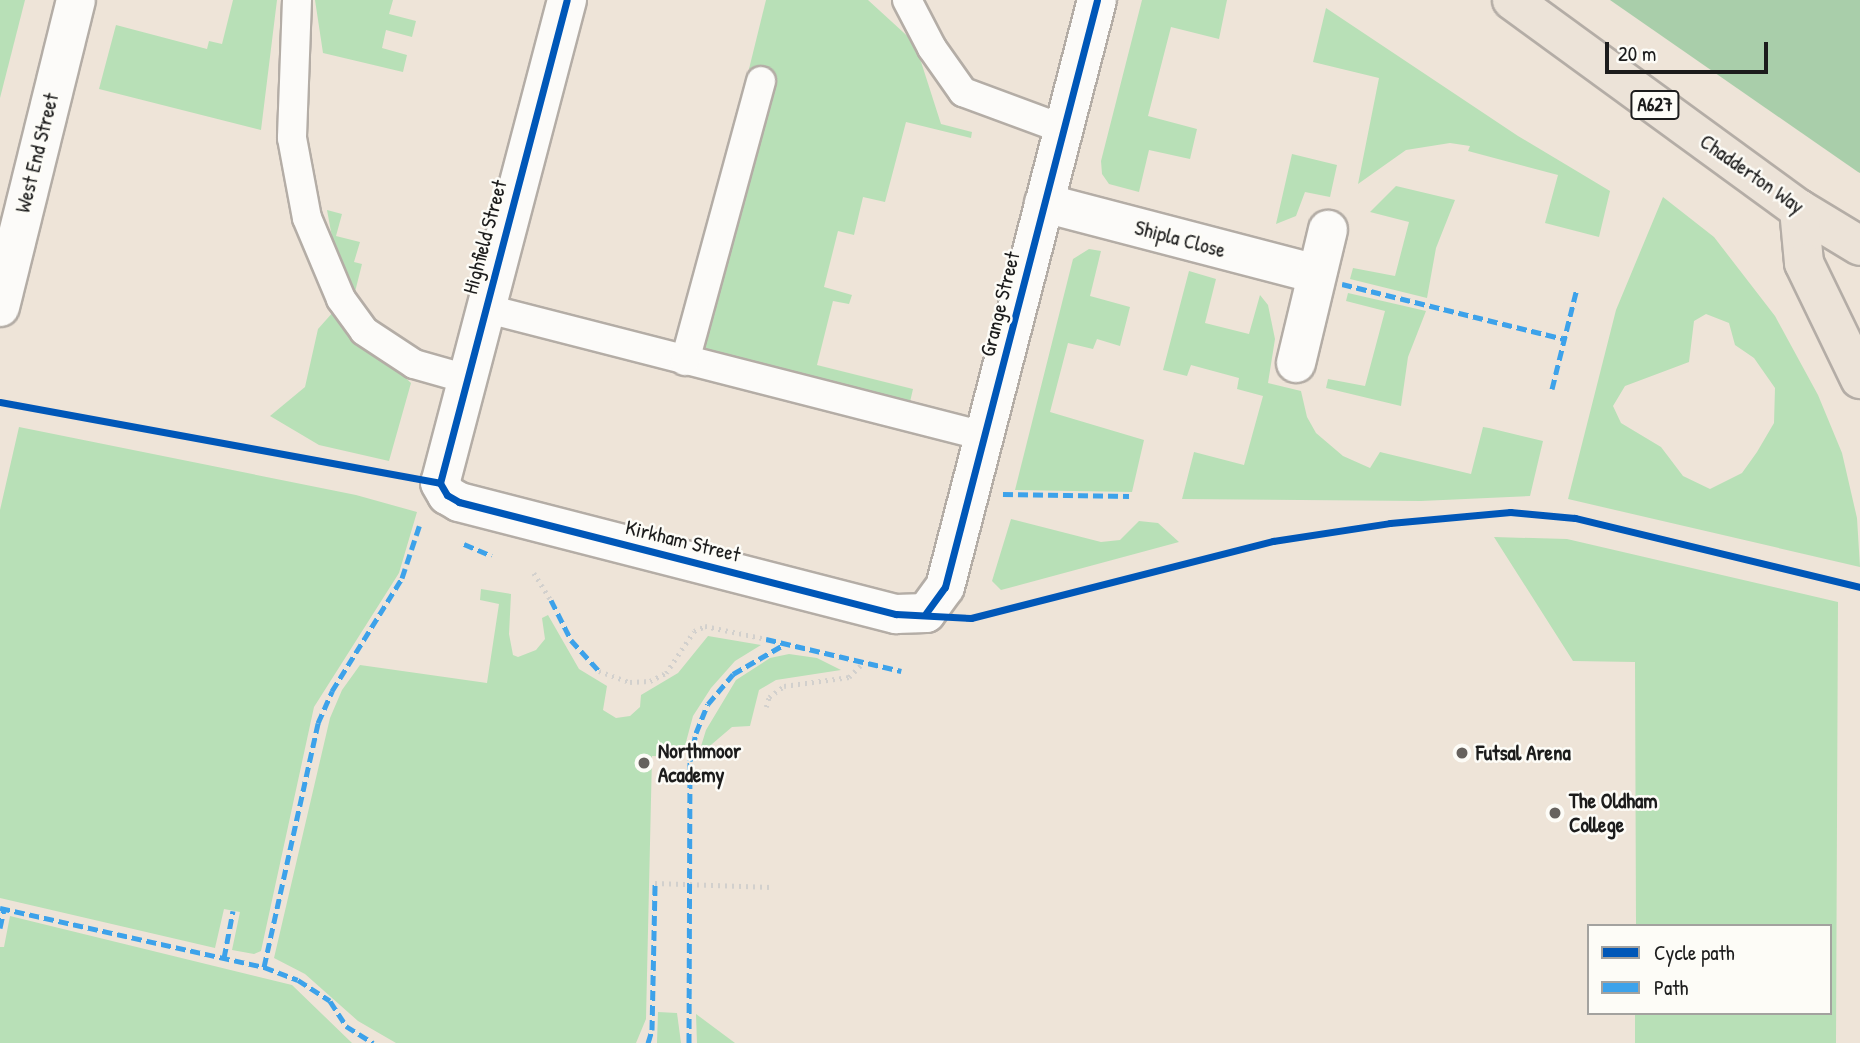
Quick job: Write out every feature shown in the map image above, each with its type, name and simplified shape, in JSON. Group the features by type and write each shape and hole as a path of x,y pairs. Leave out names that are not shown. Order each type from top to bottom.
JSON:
{"main road":[{"name":"Chadderton Way","path":"1512,0 1799,209 1860,246"},
{"path":"1799,209 1804,263 1860,379"}],"street":[{"name":"West End Street","path":"0,307 76,0"},
{"name":"Highfield Street","path":"440,483 567,0"},
{"name":"Grange Street","path":"926,612 944,587 1097,0"},
{"name":"Shipla Close","path":"1044,203 1316,274"},
{"path":"1296,363 1328,230"},
{"name":"Kirkham Street","path":"440,483 447,495 459,502 896,614 926,612"}],"lane":[{"path":"297,0 292,138 307,218 341,299 364,331 414,364 467,379"},
{"path":"907,0 932,48 963,92 1063,129"},
{"path":"685,361 761,81"},
{"path":"484,308 984,436"}],"path":[{"path":"599,671 630,682 650,681 666,673 694,631 705,626 766,639"},
{"path":"766,707 769,697 783,686 849,677 864,663"},
{"path":"656,883 772,887"}],"green space":[{"path":"0,0 25,0 0,98"},
{"path":"233,0 277,0 261,130 99,89 116,25 207,49 209,41 222,44"},
{"path":"315,0 393,0 389,14 416,21 412,37 386,30 382,48 407,55 403,72 323,53"},
{"path":"766,0 868,0 915,43 941,124 972,132 971,138 906,122 885,202 863,197 854,235 838,231 824,287 852,295 849,304 833,301 817,365 913,389 910,402 702,350 774,77 749,69"},
{"path":"1142,0 1227,0 1219,39 1171,27 1148,116 1197,129 1190,159 1149,150 1139,192 1109,184 1102,174 1101,161"},
{"path":"1610,0 1860,0 1860,173 1858,172"},
{"path":"1326,8 1518,136 1610,191 1599,237 1545,223 1558,175 1468,151 1470,146 1450,143 1406,150 1358,184 1379,78 1313,62"},
{"path":"1292,154 1337,165 1330,197 1305,192 1296,216 1276,224"},
{"path":"1396,186 1455,200 1436,248 1427,298 1350,279 1353,268 1395,276 1409,222 1370,212"},
{"path":"1663,197 1714,237 1775,316 1818,395 1842,453 1857,518 1860,567 1568,499 1616,310","holes":["1706,314 1729,323 1735,345 1754,358 1775,388 1774,423 1742,473 1710,489 1683,476 1661,447 1621,423 1613,406 1625,386 1689,362 1694,321"]},
{"path":"327,210 342,214 336,236 360,242 354,262 362,264 355,292 334,248"},
{"path":"1089,249 1101,251 1090,296 1130,307 1120,346 1097,339 1093,349 1068,343 1050,412 1144,440 1132,492 1015,490 1073,259"},
{"path":"1189,271 1216,279 1205,323 1249,334 1260,295 1268,305 1275,339 1268,383 1301,391 1307,417 1316,433 1343,456 1370,468 1380,452 1471,474 1483,427 1489,428 1543,441 1530,496 1421,501 1182,499 1194,452 1244,465 1263,396 1237,389 1239,378 1191,365 1187,376 1163,370"},
{"path":"1348,293 1426,311 1408,357 1401,406 1326,388 1328,379 1365,386 1385,311 1346,301"},
{"path":"334,311 411,383 389,461 319,445 270,416 305,387 318,329"},
{"path":"19,427 356,495 417,512 399,573 314,707 261,951 254,954 232,950 240,912 224,909 215,948 0,898 0,510"},
{"path":"1011,519 1101,542 1120,540 1139,521 1158,523 1179,542 1001,590 992,581"},
{"path":"1494,537 1567,539 1838,602 1836,1043 1635,1043 1635,1015 1832,1015 1832,924 1636,924 1635,662 1573,661"},
{"path":"481,589 511,594 509,634 513,655 518,657 536,650 545,639 542,618 548,615 579,669 607,686 603,710 616,718 630,716 640,707 641,695 678,673 708,636 761,645 735,661 711,688 693,716 682,757 652,756 646,1019 636,1043 396,1043 358,1021 305,974 274,958 330,718 342,690 360,665 487,683 499,604 480,600"},
{"path":"789,654 817,658 841,670 776,680 759,690 750,726 732,727 698,756 706,730 736,680 770,658"},
{"path":"10,916 292,985 352,1043 0,1043 0,947 4,947"},
{"path":"658,1012 677,1013 681,1043 657,1043"},
{"path":"696,1014 735,1043 697,1043"}],"marked path":[{"path":"1342,284 1565,339"},
{"path":"1552,389 1577,288"},
{"path":"1003,494 1129,496"},
{"path":"264,967 318,723 332,691 402,578 420,524"},
{"path":"464,544 492,556"},
{"path":"551,600 571,640 599,671"},
{"path":"766,639 901,671"},
{"path":"689,1043 690,761 696,733 708,704 733,674 785,644"},
{"path":"648,1043 652,1030 655,883"},
{"path":"0,908 264,967 298,980 330,1001 346,1026 373,1043"},
{"path":"0,928 4,909"},
{"path":"224,958 233,911"}],"cycle path":[{"path":"440,483 567,0"},
{"path":"926,613 945,587 1097,0"},
{"path":"0,402 440,483"},
{"path":"440,483 447,495 459,502 896,614 971,618 1273,541 1390,523 1510,512 1575,518 1860,587"}],"place":[{"name":"Futsal Arena","path":"1462,753"},
{"name":"Northmoor Academy","path":"644,763"},
{"name":"The Oldham College","path":"1555,813"}]}
